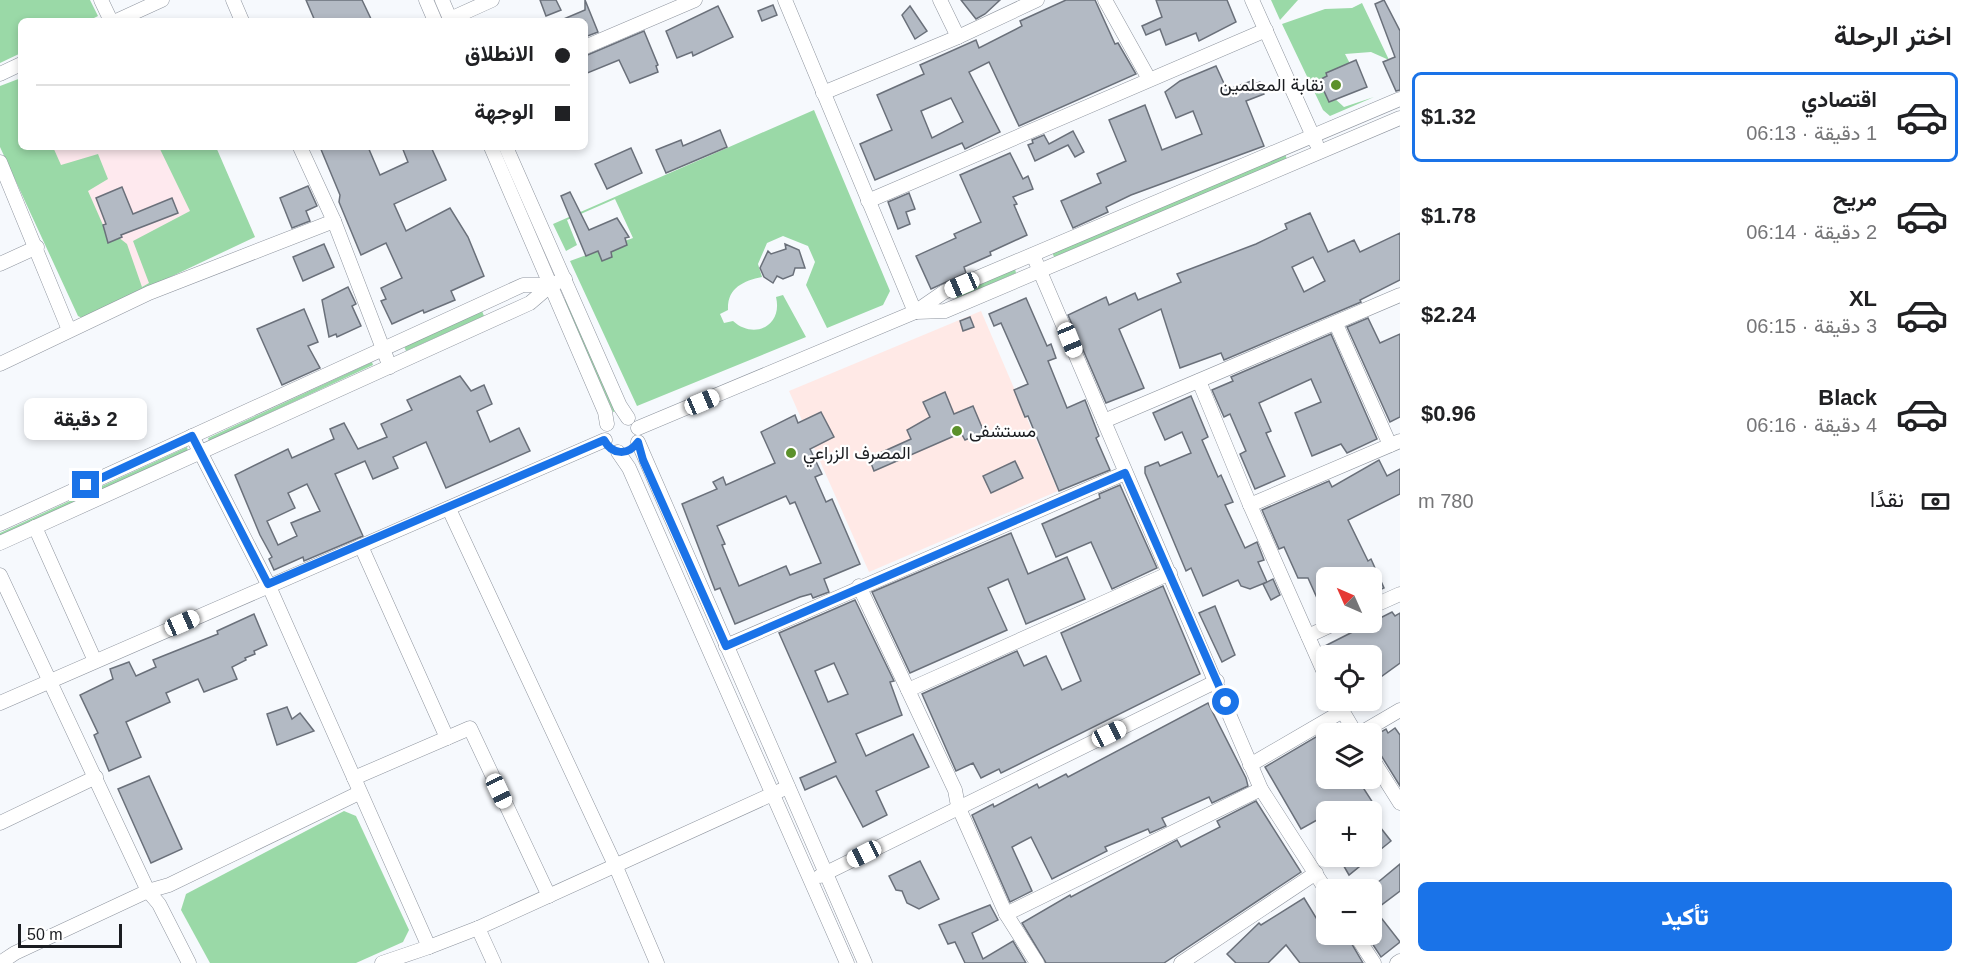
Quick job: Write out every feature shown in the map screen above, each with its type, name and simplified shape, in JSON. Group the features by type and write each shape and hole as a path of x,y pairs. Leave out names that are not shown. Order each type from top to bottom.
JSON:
{"street":[{"path":"101,0 110,18"},
{"path":"123,18 162,0"},
{"path":"233,0 242,18"},
{"path":"426,0 434,18"},
{"path":"442,0 450,18"},
{"path":"455,18 492,0"},
{"path":"588,46 695,0"},
{"path":"785,0 915,312"},
{"path":"940,0 958,37"},
{"path":"823,93 958,37 1036,0"},
{"path":"1105,0 1149,79"},
{"path":"1252,0 1320,151"},
{"path":"868,201 1266,30"},
{"path":"0,74 18,65"},
{"path":"507,150 516,188 551,285 605,412 607,424 604,440 609,448 618,452 627,451 635,430 915,312 944,292 1400,99"},
{"path":"915,312 945,311 1400,118"},
{"path":"301,150 334,221 390,367"},
{"path":"493,150 565,279 620,406 635,430 643,460 865,963"},
{"path":"2,170 37,247 69,330"},
{"path":"0,364 149,293 334,221"},
{"path":"0,264 37,247"},
{"path":"1033,255 1125,473 1217,681 1261,789 1320,879"},
{"path":"0,543 530,303 551,285 565,279"},
{"path":"0,524 523,285 551,285"},
{"path":"1104,421 1400,295"},
{"path":"484,303 492,320"},
{"path":"1250,505 1395,443 1336,324"},
{"path":"1199,381 1250,505 1316,654"},
{"path":"607,424 619,417 635,430"},
{"path":"192,436 268,584 429,947"},
{"path":"0,703 268,584 449,509 604,440"},
{"path":"618,452 629,468 848,963"},
{"path":"726,646 859,586 1125,473"},
{"path":"449,509 616,867 657,963"},
{"path":"35,527 95,662"},
{"path":"361,546 447,738"},
{"path":"908,690 1170,573"},
{"path":"0,575 42,670 51,681 148,891 159,904 189,963"},
{"path":"859,586 955,790 958,806 1006,914 1037,963"},
{"path":"1382,603 1400,594"},
{"path":"1308,636 1316,632"},
{"path":"811,880 1217,681"},
{"path":"1377,723 1400,710"},
{"path":"1250,765 1331,711"},
{"path":"354,778 470,728 549,896"},
{"path":"1382,774 1400,803"},
{"path":"0,823 96,777"},
{"path":"382,963 478,928 788,787"},
{"path":"1006,914 1261,789"},
{"path":"0,963 18,958 148,891 169,885 359,793"},
{"path":"1182,963 1316,873"},
{"path":"478,928 494,963"},
{"path":"1362,945 1374,963"}],"shaded area":[{"path":"0,94 18,139 18,144"},
{"path":"20,150 216,150 255,237 80,315"},
{"path":"981,311 1058,491 869,572 789,391"}],"green space":[{"path":"0,0 90,0 98,16 94,18 18,18 18,54 0,63"},
{"path":"1271,0 1298,0 1280,20"},
{"path":"1362,3 1389,60 1371,52 1345,54 1361,85 1333,97 1344,107 1374,97 1330,116 1323,110 1282,24 1325,9 1352,8"},
{"path":"18,79 18,150 54,150 61,165 98,154 108,179 88,191 103,225 127,244 142,287 149,283 133,241 190,211 160,150 217,150 255,237 90,315 82,318 78,316 0,147 0,86"},
{"path":"814,110 890,291 883,305 827,328 806,285 815,262 808,246 783,236 767,243 758,264 762,277 743,283 733,291 728,302 728,310 720,314 724,323 733,321 741,327 750,329 765,327 775,316 776,297 783,295 806,337 637,406 570,261 633,238 615,199 567,220 577,245 566,251 553,224"},
{"path":"1285,154 1287,159 1054,257 1052,252"},
{"path":"1015,269 1016,273 956,299 954,295"},
{"path":"567,298 616,411 613,412 564,300"},
{"path":"482,311 484,316 406,351 404,346"},
{"path":"372,362 373,365 209,441 208,438"},
{"path":"187,447 188,451 0,537 0,533"},
{"path":"344,811 356,816 409,930 403,942 356,963 210,963 181,910 186,894"}],"building":[{"path":"306,0 362,0 371,18 314,18"},
{"path":"540,0 556,0 561,10 546,16"},
{"path":"585,0 598,32 588,36 588,18 566,18 585,10"},
{"path":"961,0 1000,0 976,19"},
{"path":"1066,0 1095,0 1115,44 1118,43 1136,74 1019,126 989,62 969,72 1000,132 965,149 962,143 875,180 860,144 892,130 877,95 924,74 920,65 976,40 979,48 1022,26 1020,21","holes":["951,98 963,122 932,138 921,111"]},
{"path":"1156,0 1227,0 1236,22 1199,41 1196,33 1166,45 1160,29 1146,35 1142,26 1162,17"},
{"path":"1384,0 1400,31 1400,90 1396,91 1383,62 1395,57 1375,4"},
{"path":"773,5 777,15 762,21 758,11"},
{"path":"718,6 733,37 693,56 692,52 677,58 666,31"},
{"path":"910,6 927,31 915,39 902,15"},
{"path":"644,31 658,65 656,66 658,72 630,83 619,60 588,73 588,55"},
{"path":"1356,60 1367,87 1329,102 1319,80 1327,76 1326,73"},
{"path":"1216,66 1227,90 1254,80 1255,84 1260,82 1264,94 1246,101 1264,146 1131,195 1106,207 1108,212 1073,228 1061,201 1101,183 1097,174 1126,161 1109,120 1145,105 1162,150 1202,134 1193,111 1176,118 1165,92 1180,81"},
{"path":"720,130 727,147 666,173 656,150 681,140 683,146"},
{"path":"1073,131 1084,152 1075,157 1068,145 1035,161 1028,145 1033,143 1032,140 1044,135 1049,144"},
{"path":"631,148 642,173 607,189 595,164"},
{"path":"321,150 369,150 380,175 408,162 403,150 432,150 446,180 394,204 406,231 450,208 468,237 484,276 451,291 455,300 424,313 423,310 392,324 381,301 386,299 381,288 402,278 386,243 361,255 339,202 340,195"},
{"path":"1010,153 1023,179 1028,176 1033,189 1013,197 1017,204 1014,205 1027,235 990,252 991,255 964,267 966,273 931,289 916,256 956,238 954,234 981,222 960,175"},
{"path":"308,186 317,206 306,211 310,221 292,228 280,198"},
{"path":"122,187 133,214 172,198 178,213 121,235 122,237 108,243 103,225 106,224 96,198"},
{"path":"570,192 589,230 617,218 629,237 625,238 627,245 611,252 612,257 602,261 598,251 586,256 561,196"},
{"path":"909,193 915,209 906,212 910,224 898,229 888,202"},
{"path":"1310,213 1328,252 1354,240 1360,252 1400,233 1400,280 1360,300 1361,302 1224,360 1221,353 1180,368 1161,309 1119,329 1144,388 1106,403 1068,315 1106,297 1109,305 1135,293 1138,300 1181,282 1177,274 1256,244 1287,229 1285,224","holes":["1313,257 1325,281 1304,292 1292,267"]},
{"path":"324,244 334,267 303,281 293,257"},
{"path":"785,244 799,250 805,268 795,268 793,275 783,279 777,276 773,283 764,277 760,268 768,251 771,254 786,249"},
{"path":"348,287 356,304 352,306 361,326 337,337 336,334 329,337 322,300"},
{"path":"1026,298 1047,346 1051,344 1056,358 1048,361 1067,408 1085,400 1099,436 1096,438 1110,470 1059,491 1028,416 1025,417 1014,390 1028,384 1001,323 994,326 989,314"},
{"path":"304,309 318,342 308,346 320,368 282,385 257,329"},
{"path":"970,317 974,327 963,331 960,321"},
{"path":"1368,318 1380,343 1400,334 1400,417 1390,422 1347,327"},
{"path":"1331,334 1377,439 1347,453 1341,444 1312,456 1295,413 1321,402 1311,379 1259,403 1271,431 1266,433 1285,476 1255,489 1240,454 1246,451 1230,414 1224,417 1212,390 1233,381 1231,377"},
{"path":"460,376 471,391 484,385 492,404 477,411 490,442 519,428 530,451 446,488 426,442 393,457 398,468 373,479 365,461 335,474 363,536 304,561 303,557 274,570 269,559 272,557 260,535 235,475 288,449 292,458 334,439 330,429 344,423 358,449 387,437 381,424 412,410 407,400","holes":["307,484 320,511 291,523 297,536 278,545 267,521 295,508 288,493"]},
{"name":"مستشفى","path":"945,392 954,414 973,406 984,432 965,440 961,433 874,471 869,458 911,439 907,430 930,417 923,402"},
{"path":"1191,396 1208,437 1202,440 1218,477 1221,475 1233,502 1225,505 1245,548 1257,542 1264,560 1258,562 1267,582 1250,589 1241,586 1238,580 1203,596 1191,568 1186,571 1145,473 1145,467 1158,462 1160,466 1191,453 1182,432 1165,440 1153,413"},
{"path":"821,412 834,437 810,449 822,474 815,477 826,502 832,499 860,564 824,579 829,592 813,598 811,594 800,597 735,624 720,588 715,590 682,504 717,489 713,482 723,477 726,485 775,463 761,432 795,415 798,423","holes":["786,496 790,504 795,502 821,563 790,575 786,566 739,586 722,545 725,544 717,526"]},
{"path":"1379,460 1387,476 1400,469 1400,494 1348,520 1368,561 1371,559 1375,567 1316,567 1316,596 1308,578 1298,578 1284,547 1279,549 1262,510 1329,481 1332,487"},
{"path":"1015,461 1023,478 991,493 983,476"},
{"path":"1120,485 1157,568 1112,589 1091,542 1056,557 1042,524 1100,498 1099,494"},
{"path":"1011,533 1028,574 1067,557 1085,599 1026,624 1008,579 988,588 1007,630 910,673 872,592"},
{"path":"1273,579 1280,595 1271,600 1263,584"},
{"path":"1163,586 1200,674 1001,773 999,769 981,778 973,763 956,771 922,694 1017,651 1024,666 1046,656 1062,690 1081,681 1061,633"},
{"path":"855,600 894,681 890,682 902,715 856,734 866,756 913,734 929,767 876,791 887,815 863,827 836,776 805,790 800,778 836,762 779,633","holes":["834,663 848,694 828,702 815,671"]},
{"path":"1215,606 1235,655 1222,662 1199,613"},
{"path":"1392,612 1395,616 1400,613 1400,663 1382,676 1382,645 1327,645 1351,633 1382,633 1382,617"},
{"path":"254,614 267,645 254,651 255,654 232,667 237,679 204,692 198,679 166,693 170,702 126,722 141,757 109,771 94,735 98,733 80,695 113,679 110,669 129,662 136,676 156,667 153,660 218,634 217,631"},
{"path":"1208,703 1248,786 1212,803 1209,797 1162,818 1166,826 1150,833 1148,829 1105,847 1107,851 1052,879 1031,837 1012,847 1032,891 1010,902 972,815 993,804 994,807 1037,784 1039,788 1066,774 1068,777"},
{"path":"287,707 292,719 300,713 314,731 277,745 267,714"},
{"path":"1395,728 1400,735 1400,786 1382,757 1382,731 1386,729 1388,733"},
{"path":"1316,737 1316,789 1364,789 1372,801 1316,801 1316,821 1301,829 1265,767"},
{"path":"149,776 182,849 151,863 118,789"},
{"path":"1256,801 1301,872 1164,963 1046,963 1022,923 1070,895 1071,897 1177,840 1181,847 1220,827 1217,821"},
{"path":"1382,830 1391,841 1382,848"},
{"path":"920,861 939,899 919,909 907,903 902,891 896,890 889,876"},
{"path":"1400,864 1400,891 1382,905 1382,879"},
{"path":"1344,867 1359,867 1349,875"},
{"path":"1304,898 1316,918 1316,945 1352,945 1363,963 1300,963 1286,945 1268,963 1236,963 1227,954 1259,923 1261,925"},
{"path":"990,905 998,920 972,933 983,959 1013,941 1026,963 965,963 955,942 948,944 939,925"},
{"path":"1382,919 1400,942 1381,957 1373,945 1382,945"}],"place":[{"name":"نقابة المعلمين","path":"1336,85"},
{"name":"مستشفى","path":"957,431"},
{"name":"المصرف الزراعي","path":"791,453"}],"route":[{"path":"86,485 192,436 268,584 449,509 604,440 609,448 618,452 631,449 638,442 643,460 726,646 859,586 1125,473 1226,702"}]}
